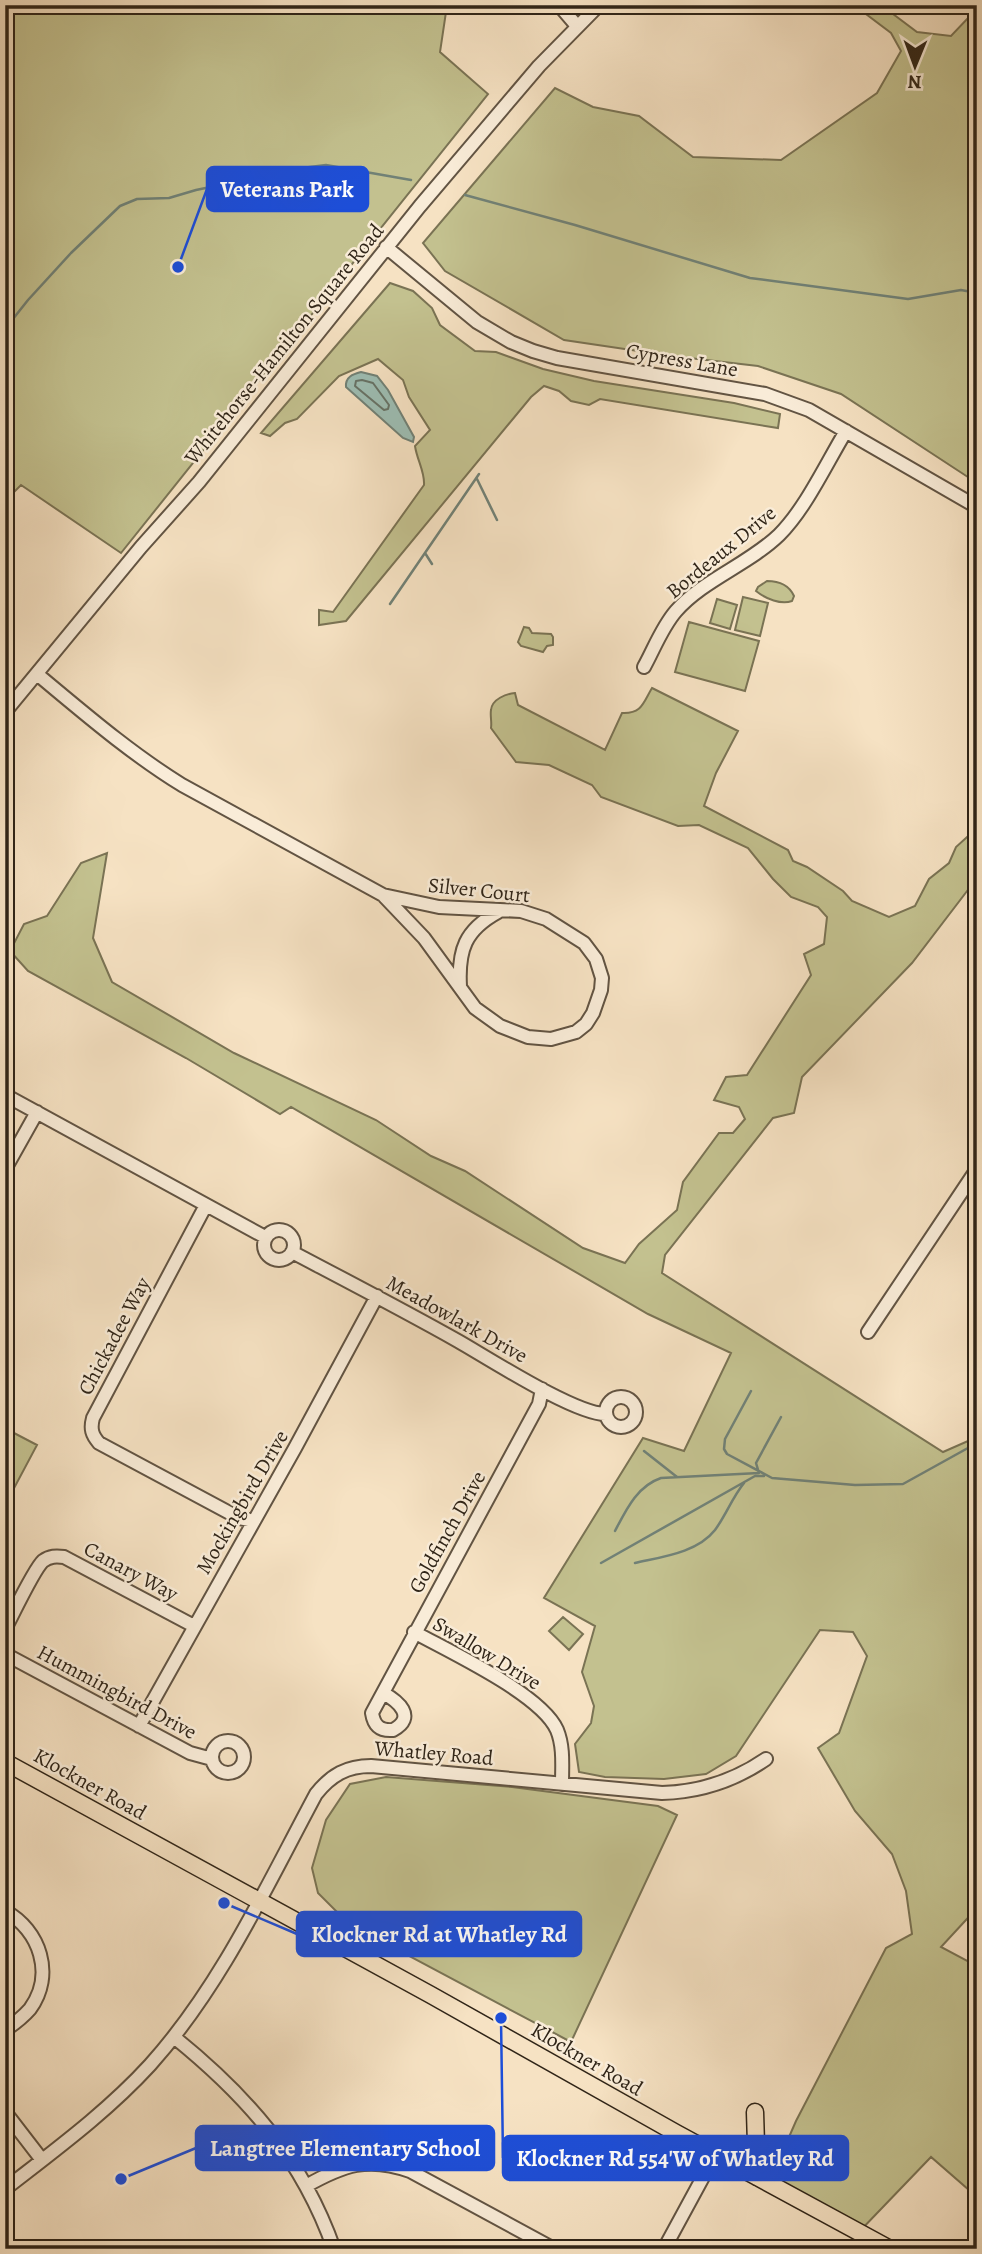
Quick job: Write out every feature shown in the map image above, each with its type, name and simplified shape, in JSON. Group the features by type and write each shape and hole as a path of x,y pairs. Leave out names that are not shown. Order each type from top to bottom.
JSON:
{"main road":[{"name":"Klockner Road","path":"5,1762 890,2249"},
{"path":"755,2112 757,2177"}],"street":[{"path":"559,5 577,26"},
{"name":"Whitehorse-Hamilton Square Road","path":"5,712 141,547 199,482 386,247 539,66 599,5"},
{"name":"Cypress Lane","path":"386,247 477,322 533,351 556,358 765,394 809,410 977,507"},
{"name":"Bordeaux Drive","path":"643,667 676,610 764,547 792,520 846,431"},
{"name":"Silver Court","path":"37,674 152,767 383,895 424,938 468,1000 486,1017 514,1032 540,1040 566,1037 576,1032 586,1024 593,1013 602,978 596,959 584,943 545,919 531,913 439,907 383,895"},
{"path":"460,987 460,956 463,946 478,925 498,912"},
{"name":"Meadowlark Drive","path":"5,1095 265,1237"},
{"path":"5,1169 37,1112"},
{"path":"868,1332 977,1169"},
{"name":"Chickadee Way","path":"206,1205 134,1337 90,1427 99,1443 239,1518 254,1521"},
{"name":"Meadowlark Drive","path":"272,1231 286,1231 292,1238 292,1252 280,1260 271,1258 265,1251 265,1237 272,1231"},
{"name":"Meadowlark Drive","path":"292,1252 377,1296 542,1389 588,1412 606,1414"},
{"name":"Mockingbird Drive","path":"139,1726 377,1296"},
{"name":"Goldfinch Drive","path":"383,1693 539,1404 542,1389"},
{"name":"Canary Way","path":"5,1629 40,1565 51,1557 58,1556 194,1626"},
{"name":"Swallow Drive","path":"414,1632 516,1690 543,1709 561,1742 562,1784"},
{"name":"Hummingbird Drive","path":"5,1654 190,1754 212,1759"},
{"name":"Whatley Road","path":"5,2189 119,2097 174,2037 208,1990 316,1794 324,1784 345,1770 356,1766 372,1766 680,1793 711,1786 740,1775 766,1759"},
{"path":"5,1911 24,1924 32,1934 43,1971 38,1994 31,2007 5,2030"},
{"path":"174,2037 229,2084 274,2136 306,2186 334,2249"},
{"path":"5,2112 42,2160"},
{"path":"664,2249 715,2155"},
{"path":"306,2186 354,2164 396,2166 410,2171 536,2244 554,2249"}],"shaded area":[{"path":"5,5 445,5 440,52 488,94 121,553 21,485 5,501"},
{"path":"854,5 881,5 917,32 951,36 970,16 973,5 977,5 977,483 841,394 758,366 564,340 445,271 423,243 555,88 593,107 639,116 693,157 781,160 877,93 901,51 891,33"},
{"path":"390,283 413,291 432,308 440,325 475,351 496,352 543,369 594,381 734,403 780,414 778,428 600,399 589,405 571,401 559,391 544,386 531,397 346,621 319,625 319,610 333,612 424,485 415,446 430,430 409,397 403,380 378,359 339,376 297,419 285,423 270,436 261,433"},
{"path":"767,581 786,586 794,596 792,601 774,600 756,591"},
{"path":"743,597 768,603 760,636 735,630"},
{"path":"717,599 737,605 730,629 710,623"},
{"path":"689,622 759,641 745,691 675,672"},
{"path":"524,627 529,628 532,633 551,634 553,645 547,646 543,652 521,646 518,642"},
{"path":"652,688 738,731 716,773 704,806 788,850 793,861 843,891 852,901 889,917 915,906 929,879 949,863 956,847 977,828 977,878 912,963 802,1077 794,1113 773,1118 665,1255 662,1273 943,1452 977,1437 977,1908 941,1947 977,1966 977,2197 931,2157 858,2233 768,2185 796,2121 886,1948 912,1934 906,1891 892,1854 855,1811 818,1748 839,1733 867,1656 853,1632 820,1630 736,1756 706,1774 664,1779 605,1777 579,1772 575,1744 591,1723 594,1706 582,1672 595,1626 544,1598 643,1438 684,1451 731,1353 648,1314 291,1107 280,1114 186,1058 28,971 10,951 24,924 47,916 81,863 107,853 93,938 112,982 234,1053 376,1120 431,1156 465,1171 583,1248 625,1263 639,1244 677,1210 683,1182 719,1133 733,1133 745,1119 739,1107 714,1100 726,1077 747,1075 811,975 804,954 824,944 827,917 818,907 791,897 748,848 699,825 678,826 601,797 592,785 549,765 516,762 491,728 491,710 494,703 515,693 518,705 605,750 622,713 638,709"},
{"path":"14,1433 37,1445 12,1492 5,1489 5,1448"},
{"path":"563,1617 583,1634 569,1650 549,1631"},
{"path":"386,1777 512,1787 658,1806 677,1815 571,2042 349,1924 318,1893 312,1868 326,1820 350,1784"}],"water":[{"path":"361,372 377,376 388,390 414,437 413,442 403,438 346,387 348,378"}],"waterway":[{"path":"5,329 71,253 120,206 137,199 169,198 196,190 326,165 411,180"},
{"path":"465,195 750,278 908,299 961,290 977,293"},
{"path":"390,604 479,474"},
{"path":"477,479 497,520"},
{"path":"425,553 432,564"},
{"path":"751,1391 725,1439 724,1449 727,1454 772,1478 855,1485 903,1484 977,1443"},
{"path":"615,1531 639,1493 661,1478 759,1473 756,1463 781,1417"},
{"path":"644,1451 677,1477"},
{"path":"601,1563 755,1476 764,1476"},
{"path":"635,1563 678,1553 699,1544 715,1530 744,1483"}],"place":[{"name":"Veterans Park","path":"178,267"},
{"name":"Klockner Rd at Whatley Rd","path":"224,1903"},
{"name":"Klockner Rd 554'W of Whatley Rd","path":"501,2018"},
{"name":"Langtree Elementary School","path":"121,2179"}]}
